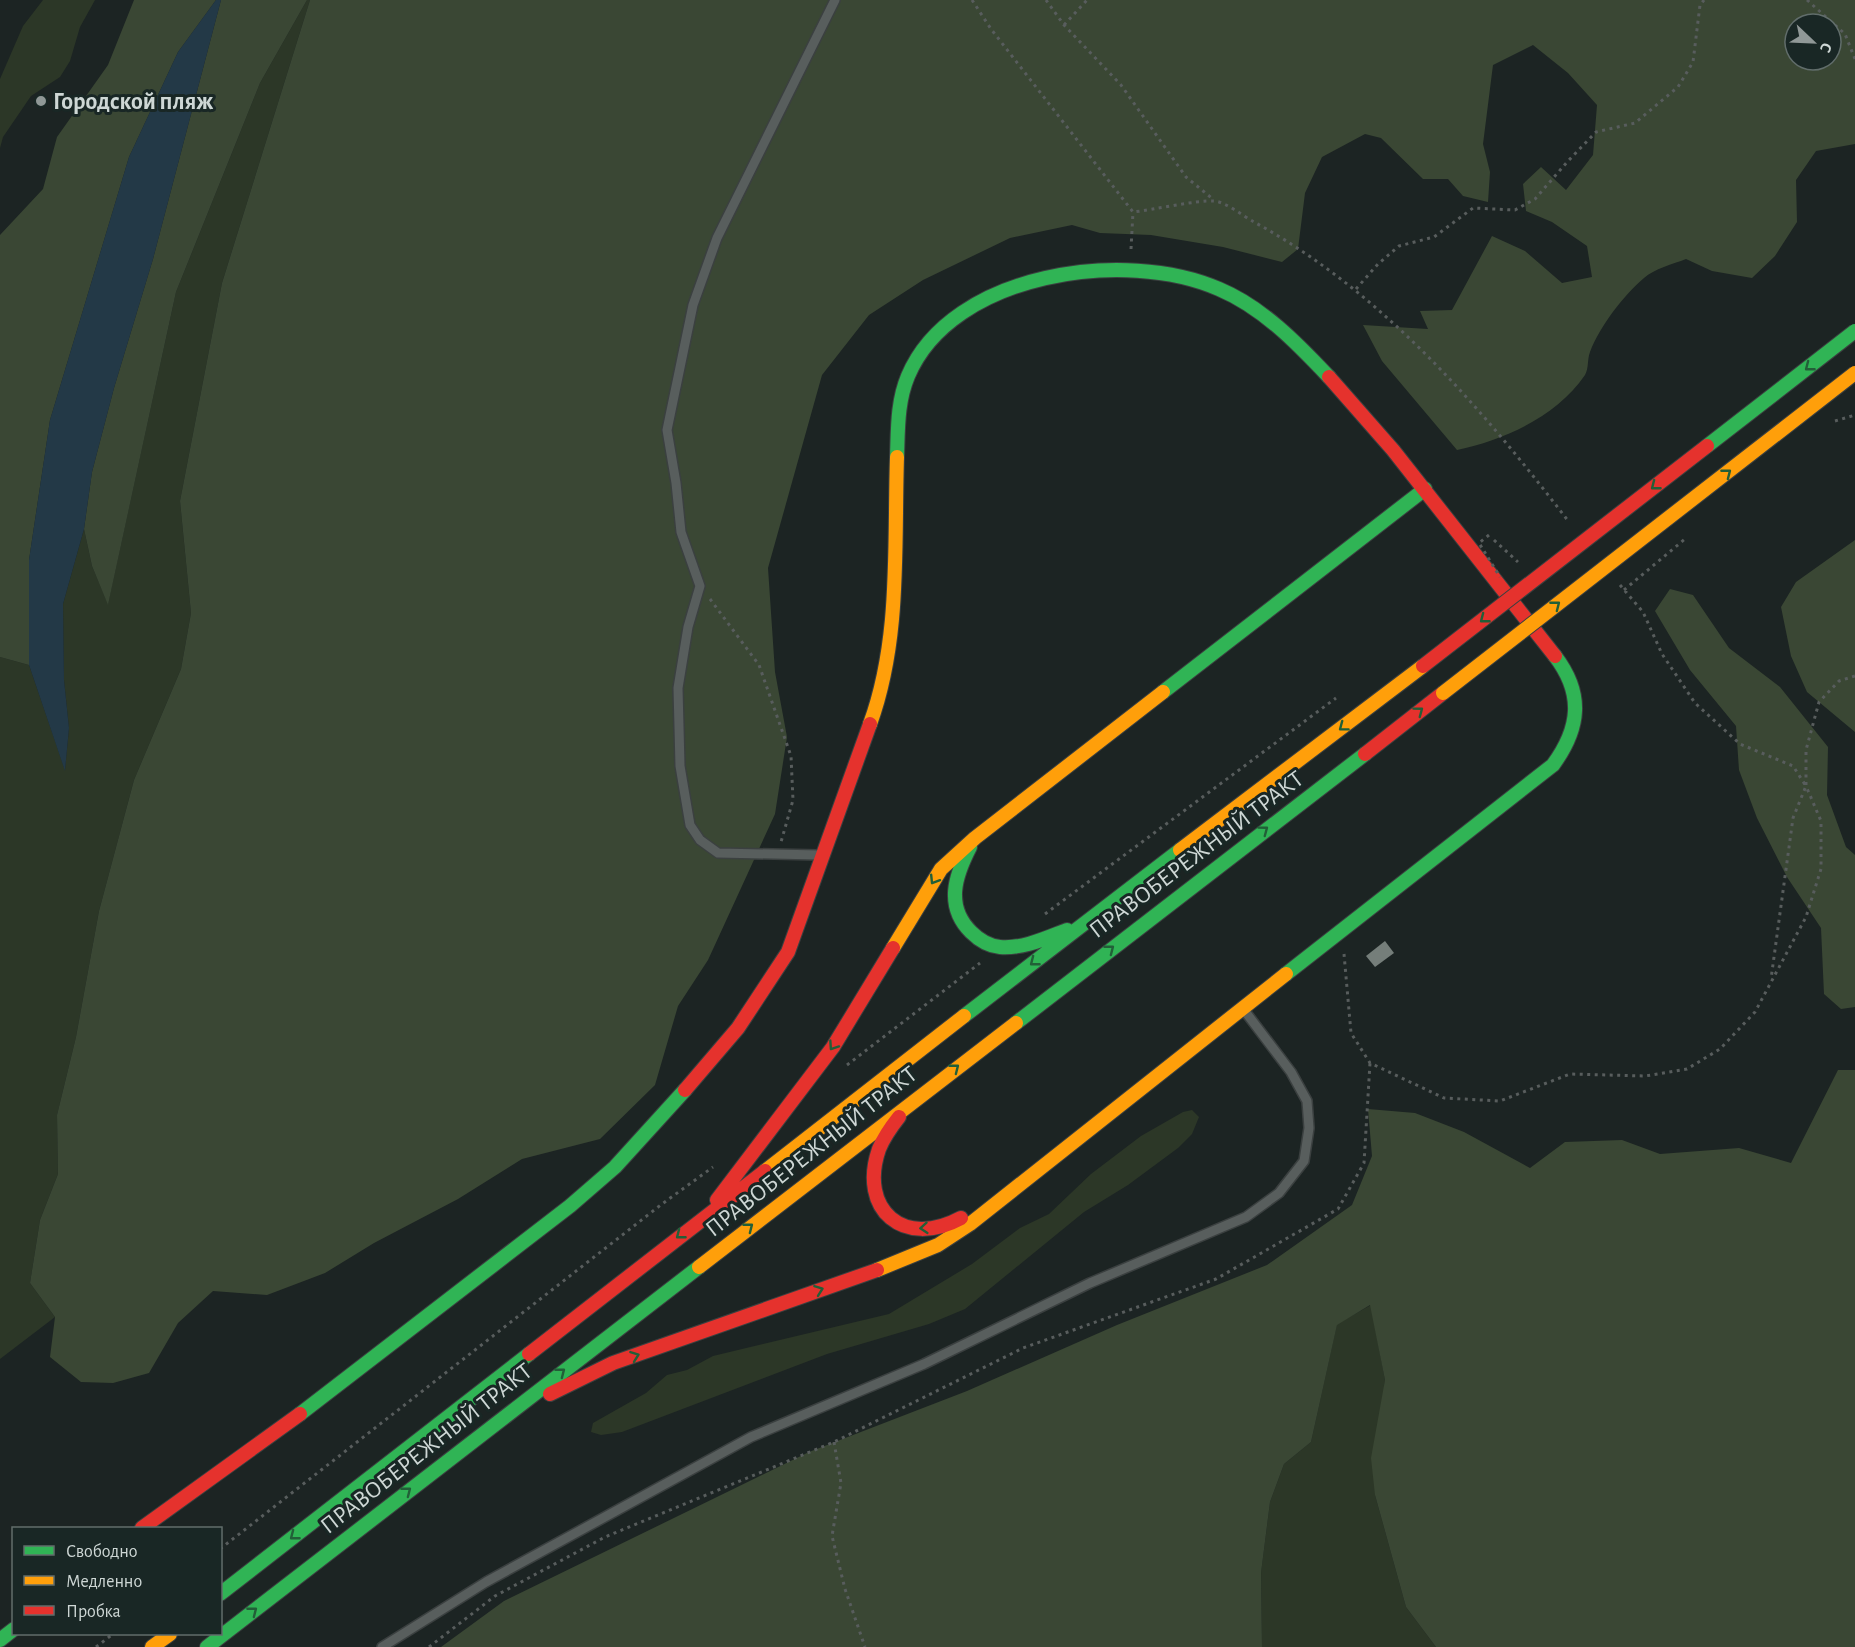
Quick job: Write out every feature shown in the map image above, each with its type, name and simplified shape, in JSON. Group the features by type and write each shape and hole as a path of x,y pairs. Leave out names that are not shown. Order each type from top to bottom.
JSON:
{"main road":[{"path":"143,1527 255,1449 570,1206 615,1167 706,1067 769,984 788,952 876,708 886,667 892,622 898,426 902,393 911,369 926,347 969,309 1028,283 1066,272 1130,270 1205,282 1235,296 1260,313 1312,358 1370,419 1558,659 1577,703 1576,724 1569,746 1553,765 1342,932 1242,1008 970,1224 938,1245 891,1265 613,1364 568,1385 489,1428"},
{"name":"ПРАВОБЕРЕЖНЫЙ ТРАКТ","path":"222,1592 1080,926 1423,666 1855,331"},
{"name":"ПРАВОБЕРЕЖНЫЙ ТРАКТ","path":"207,1647 1855,373"},
{"path":"706,1215 772,1124 833,1047 941,869 975,838 1425,489"},
{"path":"975,838 958,870 952,896 958,919 978,940 1000,947 1026,943 1080,926"},
{"path":"909,1104 885,1136 875,1165 874,1192 882,1212 898,1225 918,1230 949,1225 1014,1187"},
{"path":"0,1640 12,1631"},
{"path":"152,1647 169,1635"}],"lane":[{"path":"824,855 718,853 700,840 690,825 680,766 678,688 688,627 700,586 681,532 667,430 693,305 717,238 835,0"},
{"path":"382,1647 486,1582 751,1437 924,1364 1089,1282 1246,1217 1280,1193 1304,1161 1309,1128 1307,1101 1291,1072 1242,1008"}],"path":[{"path":"972,0 991,29 1133,212 1131,253"},
{"path":"1047,0 1064,25 1121,85 1162,147 1186,177 1215,201 1288,240 1356,290 1452,380 1532,473 1573,526"},
{"path":"1064,25 1087,0"},
{"path":"1356,290 1378,264 1399,246 1434,237 1473,207 1515,210 1535,199 1596,132 1635,123 1644,116 1678,87 1693,62 1700,5 1704,0"},
{"path":"1807,0 1845,34 1855,59"},
{"path":"1133,212 1215,201"},
{"path":"1503,581 1479,543 1489,535 1523,567"},
{"path":"1342,932 1351,1033 1370,1063 1444,1098 1500,1101 1570,1074 1645,1076 1687,1069 1720,1049 1755,1012 1806,917 1821,868 1821,821 1806,786 1793,766 1740,744 1695,703 1662,654 1643,612 1618,582"},
{"path":"700,586 759,664 790,756 793,800 778,855"},
{"path":"1771,979 1793,818 1806,786 1806,750 1819,702 1839,681 1855,676"},
{"path":"429,1647 495,1596 605,1537 746,1476 834,1442 1023,1348 1216,1279 1338,1209 1364,1163 1370,1063"},
{"path":"834,1442 841,1483 832,1536 845,1589 865,1647"},
{"path":"96,1647 112,1635"}],"green space":[{"path":"43,0 95,0 80,27 70,61 60,77 31,96 3,137 0,148 0,79 23,26"},
{"path":"134,0 216,0 178,52 129,157 50,420 29,560 29,665 0,657 0,235 43,189 57,137 108,65"},
{"path":"221,0 307,0 260,83 176,292 108,605 92,566 84,529 92,472 114,388 153,259"},
{"path":"307,0 310,0 222,283 180,501 191,613 181,669 134,780 99,911 76,1037 57,1115 58,1174 40,1220 30,1283 55,1317 0,1359 0,657 29,665 65,770 69,728 64,680 63,604 84,529 92,566 108,604 176,292 260,83"},
{"path":"310,0 1855,0 1855,144 1816,151 1796,180 1797,222 1775,256 1752,278 1712,271 1686,259 1648,275 1636,285 1606,322 1590,352 1585,375 1560,403 1511,433 1475,446 1457,450 1382,361 1363,325 1428,329 1420,311 1452,310 1492,236 1525,251 1562,283 1592,277 1587,246 1552,222 1526,211 1523,184 1541,167 1566,190 1593,155 1597,105 1568,73 1533,45 1493,65 1483,144 1490,172 1488,202 1463,196 1448,179 1423,179 1381,138 1365,134 1322,157 1305,193 1298,249 1282,262 1223,247 1151,235 1100,233 1072,225 1010,238 923,280 869,315 822,375 768,568 775,672 787,737 775,814 708,960 678,1006 655,1085 600,1139 522,1159 458,1199 374,1243 325,1273 267,1295 213,1291 178,1323 149,1373 113,1383 81,1382 50,1357 55,1317 30,1283 40,1220 58,1174 57,1115 76,1037 99,911 134,780 181,669 191,613 180,501 222,283"},
{"path":"1855,540 1855,732 1807,692 1791,656 1781,607 1796,582"},
{"path":"1670,589 1693,595 1729,648 1780,687 1828,747 1827,795 1846,847 1855,855 1855,1007 1841,1009 1824,994 1821,928 1787,877 1757,818 1739,770 1736,726 1690,670 1655,611"},
{"path":"1838,1070 1855,1070 1855,1647 1436,1647 1406,1607 1375,1495 1371,1458 1385,1380 1370,1305 1337,1325 1311,1442 1284,1464 1270,1502 1261,1573 1262,1647 441,1647 504,1601 809,1452 967,1391 1117,1325 1267,1265 1352,1205 1372,1156 1368,1109 1415,1113 1464,1132 1530,1168 1565,1142 1622,1140 1660,1154 1739,1148 1791,1163"},
{"path":"1192,1110 1199,1117 1192,1134 1178,1148 1128,1185 1084,1212 965,1309 929,1324 827,1354 622,1432 601,1435 591,1432 593,1423 646,1393 667,1375 687,1370 713,1356 889,1314 972,1264 1020,1228 1049,1214 1091,1174 1141,1136 1183,1112"},
{"path":"1371,1305 1385,1380 1375,1495 1406,1607 1436,1647 1262,1647 1261,1573 1270,1502 1284,1464 1311,1442 1337,1324"}],"water":[{"path":"216,0 221,0 153,259 114,388 92,472 84,529 63,604 64,680 69,728 65,771 29,665 29,560 50,420 129,157 178,52"}],"building":[{"path":"1385,941 1394,953 1375,967 1366,956"}],"traffic: fast":[{"path":"897,457 899,416 904,386 930,341 962,313 1001,292 1045,278 1091,271 1137,271 1181,277 1219,289 1250,306 1278,327 1329,377"},
{"path":"1707,446 1855,331"},
{"path":"1163,692 1425,489"},
{"path":"1286,974 1553,765 1569,738 1575,711 1571,684 1555,656"},
{"path":"1016,1023 1365,754"},
{"path":"970,847 960,869 955,901 963,922 974,935 992,945 1009,947 1034,942 1067,930"},
{"path":"964,1016 1180,850"},
{"path":"300,1414 570,1206 615,1167 685,1090"},
{"path":"207,1647 699,1267"},
{"path":"222,1592 529,1354"},
{"path":"0,1640 12,1631"}],"traffic: slow":[{"path":"1443,693 1855,373"},
{"path":"870,724 880,692 891,626 897,457"},
{"path":"1180,850 1423,666"},
{"path":"893,948 941,869 975,838 1163,692"},
{"path":"877,1270 938,1245 970,1224 1286,974"},
{"path":"765,1171 964,1016"},
{"path":"699,1267 1016,1023"},
{"path":"152,1647 169,1635"}],"traffic: jam":[{"path":"1329,377 1393,450 1555,656"},
{"path":"1423,666 1707,446"},
{"path":"1365,754 1443,693"},
{"path":"685,1090 738,1028 788,952 870,724"},
{"path":"717,1200 833,1047 893,948"},
{"path":"899,1117 879,1149 874,1171 875,1190 881,1206 891,1218 904,1226 921,1229 940,1226 961,1218"},
{"path":"529,1354 765,1171"},
{"path":"550,1394 613,1363 877,1270"},
{"path":"143,1527 300,1414"}],"place":[{"name":"Городской пляж","path":"41,101"}]}
